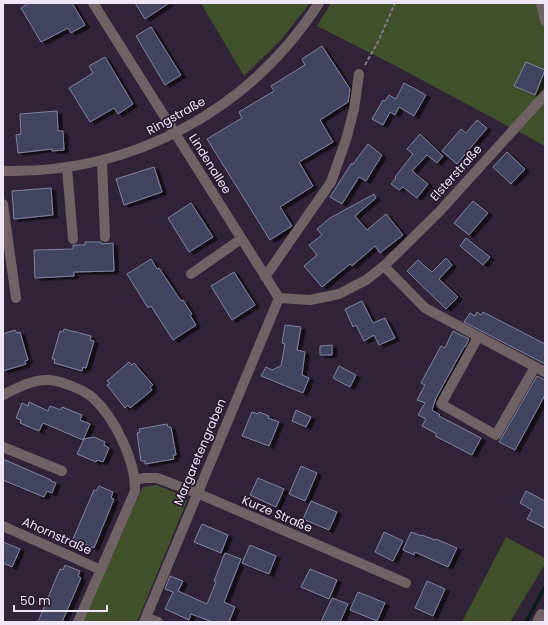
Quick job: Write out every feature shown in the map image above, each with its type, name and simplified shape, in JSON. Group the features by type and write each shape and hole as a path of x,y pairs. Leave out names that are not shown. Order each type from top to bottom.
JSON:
{"street":[{"name":"Lindenallee","path":"93,3 279,298"},
{"name":"Ringstraße","path":"3,171 67,168 102,161 151,145 175,134 224,103 247,86 293,39 319,3"},
{"path":"541,3 545,21"},
{"path":"265,277 332,182 346,140 354,109 359,74"},
{"name":"Elsterstraße","path":"279,298 310,300 339,294 366,280 384,266 440,211 545,95"},
{"path":"102,161 106,237"},
{"path":"67,168 73,239"},
{"path":"3,204 16,298"},
{"path":"191,274 241,239"},
{"path":"384,266 426,308 545,372"},
{"name":"Margaretengraben","path":"158,622 145,620 279,298"},
{"path":"478,337 441,404 496,434 535,367"},
{"path":"3,395 24,384 48,380 71,386 93,398 110,418 133,468 135,491 78,622"},
{"path":"3,447 62,471"},
{"name":"Kurze Straße","path":"135,480 157,478 197,493 406,583"},
{"name":"Ahornstraße","path":"3,526 101,570"},
{"path":"537,622 541,614 545,616"}],"path":[{"path":"359,74 378,42 395,3"}],"green space":[{"path":"201,3 310,3 281,40 244,76"},
{"path":"331,3 545,3 545,146 394,65 317,26"},
{"path":"156,485 184,496 187,501 137,622 81,622 143,487"},
{"path":"506,537 545,558 545,564 510,622 462,622"}],"building":[{"path":"29,3 72,3 85,25 71,33 68,28 41,42 21,8"},
{"path":"135,3 169,3 145,19"},
{"path":"151,27 181,75 165,85 136,36"},
{"path":"322,46 350,89 348,102 320,120 333,142 299,162 313,186 280,207 292,226 270,240 207,139 242,118 239,112 274,91 271,86 305,65 302,59"},
{"path":"105,57 133,104 118,114 114,108 90,122 69,88 93,73 89,66"},
{"path":"526,62 545,70 535,95 514,86"},
{"path":"404,83 426,95 414,116 399,107 395,115 390,112 383,125 372,119 383,100 385,101 389,95 396,99"},
{"path":"57,111 58,131 63,131 64,150 52,151 52,149 18,153 16,135 21,134 20,114"},
{"path":"477,120 487,128 457,164 442,151 461,129 466,133"},
{"path":"420,134 443,156 437,163 427,155 412,171 428,184 417,198 403,187 399,190 391,184 413,154 407,149"},
{"path":"368,144 382,155 366,181 359,177 342,204 330,197 351,164 353,164"},
{"path":"507,152 525,169 511,184 493,167"},
{"path":"154,167 162,192 124,205 116,179"},
{"path":"51,188 53,215 14,219 12,191"},
{"path":"374,194 376,198 355,216 367,230 386,214 403,235 380,253 375,246 352,266 350,264 322,287 304,266 317,255 309,245 322,235 317,229 330,218"},
{"path":"473,201 488,213 469,235 454,223"},
{"path":"191,203 213,237 189,252 168,218"},
{"path":"466,238 490,257 483,265 460,246"},
{"path":"85,242 101,242 101,244 113,243 114,271 74,272 74,276 35,278 34,250 73,249 73,245 85,245"},
{"path":"446,258 452,265 439,279 458,297 446,309 407,271 418,260 432,272"},
{"path":"151,259 157,269 159,268 181,301 183,300 192,314 190,315 196,325 173,340 151,306 148,308 127,274"},
{"path":"234,272 255,305 232,320 211,286"},
{"path":"362,301 373,323 385,318 395,338 379,345 374,335 364,341 356,325 353,327 345,309"},
{"path":"477,312 481,315 483,312 545,344 545,364 464,322 470,313 475,316"},
{"path":"285,325 301,327 297,350 305,352 302,375 309,378 303,393 261,376 266,367 272,370 281,366 285,344 282,343"},
{"path":"64,329 91,336 90,340 94,341 86,368 83,367 82,371 54,363 55,359 52,359 60,331 63,332"},
{"path":"15,330 17,333 20,332 28,360 25,361 26,364 3,371 3,334"},
{"path":"453,331 469,339 436,398 432,410 440,415 439,416 481,438 472,455 435,436 437,434 422,426 426,419 418,415 425,403 417,400 425,385 421,383 441,346 445,348"},
{"path":"332,345 332,355 320,355 320,346"},
{"path":"129,362 132,365 134,363 153,385 150,387 152,390 130,408 128,405 125,408 107,385 110,383 107,381"},
{"path":"339,366 356,375 350,387 333,378"},
{"path":"537,376 545,380 545,395 515,450 499,442"},
{"path":"29,402 48,411 50,406 61,410 62,407 82,415 80,420 90,424 83,440 43,423 39,431 20,423 21,420 16,418 22,403 28,406"},
{"path":"296,410 311,417 306,427 292,421"},
{"path":"252,412 258,414 259,412 269,416 268,418 279,422 269,446 242,436"},
{"path":"167,424 168,427 171,427 176,455 173,455 174,459 145,464 145,461 141,461 137,433 140,432 139,429"},
{"path":"94,437 105,442 104,445 109,448 103,462 97,460 96,462 77,454 84,439"},
{"path":"3,459 56,483 52,493 47,491 44,497 3,480"},
{"path":"301,466 317,473 305,501 289,494"},
{"path":"258,478 284,489 276,507 250,495"},
{"path":"99,486 113,492 111,498 114,499 94,548 73,539 94,490 96,491"},
{"path":"526,491 545,501 545,528 527,519 532,510 520,503"},
{"path":"311,501 337,512 329,530 303,519"},
{"path":"202,524 228,535 221,553 194,542"},
{"path":"384,532 403,541 393,561 375,552"},
{"path":"411,532 435,540 436,539 457,548 448,567 415,552 414,555 403,550"},
{"path":"3,542 20,549 12,567 3,563"},
{"path":"250,545 276,556 269,574 242,563"},
{"path":"225,553 241,559 224,602 235,607 229,622 213,622 191,614 189,620 165,609 173,592 165,589 170,576 183,581 178,591 207,604"},
{"path":"65,565 80,571 78,576 81,578 62,622 38,622 60,569 63,570"},
{"path":"310,569 337,580 329,599 301,587"},
{"path":"427,581 445,589 433,616 415,608"},
{"path":"358,592 385,603 377,621 350,610"},
{"path":"332,598 348,604 340,622 321,622"}],"waterway":[{"path":"526,622 545,587"}]}
